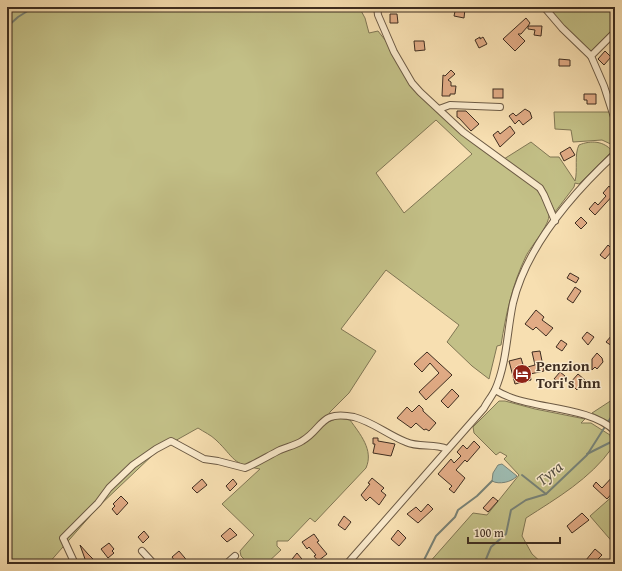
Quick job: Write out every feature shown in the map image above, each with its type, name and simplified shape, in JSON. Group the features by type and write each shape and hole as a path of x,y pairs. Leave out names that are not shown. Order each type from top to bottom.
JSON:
{"street":[{"path":"377,7 378,15 386,34 412,83 463,132 540,188 555,221"},
{"path":"544,7 562,28 591,56 604,86 615,120"},
{"path":"591,56 615,32"},
{"path":"438,109 450,105 500,107"},
{"path":"347,564 484,408 495,390 500,375 513,302 525,267 538,244 555,221 576,195 615,154"},
{"path":"495,390 512,398 589,417 615,431"},
{"path":"75,564 63,538 98,503 109,488 133,465 156,449 172,441 204,459 218,460 245,468 303,440 322,420 332,416 344,416 355,418 379,427 406,443 414,445 441,446 448,449"},
{"path":"142,551 154,564"},
{"path":"226,564 235,556"}],"shaded area":[{"path":"7,7 359,7 365,18 369,33 378,31 389,45 409,81 479,147 536,189 547,207 549,219 547,224 526,256 513,289 507,311 501,345 497,346 489,379 472,366 447,342 459,325 386,270 341,329 376,351 349,393 330,412 325,423 339,418 350,420 365,442 368,455 366,468 315,522 310,518 288,541 277,541 277,546 281,550 266,564 249,564 241,556 240,551 254,535 222,504 260,469 238,462 214,438 198,428 157,451 98,507 48,564 7,564","holes":["436,120 472,154 404,213 376,173"]},
{"path":"548,7 615,7 615,27 590,52 566,30"},
{"path":"554,112 610,112 615,146 602,140 573,142 571,130 555,129"},
{"path":"531,142 550,157 559,157 575,181 579,145 588,142 597,142 605,145 612,151 579,184 575,183 574,187 555,212 543,187 504,159"},
{"path":"615,398 614,424 592,413"},
{"path":"499,401 505,401 535,409 585,419 581,423 591,423 610,435 612,448 594,469 572,487 526,518 522,536 532,554 543,564 428,564 473,513 487,515 519,475 504,459 507,456 500,452 496,455 474,433 473,427"},
{"path":"615,494 615,545 590,516"}],"water":[{"path":"502,464 517,476 512,480 505,482 498,483 492,481 493,473 498,465"}],"building":[{"path":"456,7 465,9 464,18 454,16"},
{"path":"390,14 397,14 398,23 390,23"},
{"path":"526,18 530,23 521,34 518,34 525,41 515,51 503,39"},
{"path":"528,26 542,26 541,36 534,35 535,30 528,29"},
{"path":"480,37 480,39 483,37 487,44 479,48 475,40"},
{"path":"414,41 424,41 425,50 415,51"},
{"path":"605,51 611,57 604,65 598,59"},
{"path":"559,59 570,60 570,66 559,66"},
{"path":"451,70 455,74 448,80 451,82 451,86 456,86 455,94 450,94 450,96 442,96 443,75 445,76"},
{"path":"493,89 503,89 503,98 493,98"},
{"path":"584,94 596,94 596,104 587,104 587,100 584,100"},
{"path":"525,109 530,112 532,118 523,125 519,120 515,124 509,116 513,113 516,116"},
{"path":"457,111 466,111 479,124 471,131 457,117"},
{"path":"510,126 515,133 500,147 493,135 498,131 500,134"},
{"path":"570,147 575,155 564,161 560,153"},
{"path":"609,186 615,193 595,215 589,209 595,202 598,205 606,196 603,193"},
{"path":"581,217 587,223 581,229 575,223"},
{"path":"608,245 613,250 605,259 600,255"},
{"path":"570,273 579,278 576,283 567,278"},
{"path":"575,287 581,291 573,303 567,299"},
{"path":"536,310 544,317 542,320 553,328 546,336 536,327 533,330 525,324"},
{"path":"587,332 594,337 588,345 582,338"},
{"path":"612,335 615,337 615,343 612,346 606,342"},
{"path":"561,340 567,344 562,351 556,347"},
{"path":"540,351 544,371 530,374 531,380 515,384 509,361 521,358 524,368 535,365 532,352"},
{"path":"427,352 452,375 426,400 419,392 439,373 430,363 422,372 414,364"},
{"path":"597,353 602,358 603,362 597,369 595,367 592,370 592,359"},
{"path":"560,372 565,376 560,383 554,379"},
{"path":"578,374 585,380 577,390 570,383"},
{"path":"452,389 459,396 448,408 441,401"},
{"path":"419,405 423,411 436,423 429,431 426,429 424,430 416,423 411,428 397,418 407,407 412,412"},
{"path":"373,438 378,438 378,441 395,444 391,456 373,453 375,444 373,444"},
{"path":"474,441 480,447 467,462 465,460 456,470 465,478 454,493 449,489 452,486 438,474 451,459 454,463 461,456 457,452 463,445 467,449"},
{"path":"615,474 615,490 607,499 593,486 596,482 602,488"},
{"path":"372,478 384,488 381,491 386,495 379,505 370,497 366,501 361,495 370,484 368,483"},
{"path":"202,479 207,485 197,493 192,488"},
{"path":"233,479 237,484 230,491 226,486"},
{"path":"121,496 128,503 117,515 112,509 115,506 113,504"},
{"path":"493,497 498,501 488,512 483,508"},
{"path":"428,504 433,509 418,523 407,514 416,507 421,512"},
{"path":"582,513 589,520 572,533 567,526"},
{"path":"344,516 351,522 345,530 338,525"},
{"path":"230,528 237,535 227,542 221,536"},
{"path":"398,530 406,538 399,546 391,539"},
{"path":"144,531 149,537 143,543 138,537"},
{"path":"314,534 319,541 317,542 327,554 318,561 314,556 316,555 309,547 307,549 302,542"},
{"path":"109,543 114,549 112,551 114,553 108,558 101,549"},
{"path":"80,545 98,564 90,564 85,559"},
{"path":"595,549 602,555 593,564 590,564 586,560"},
{"path":"179,551 190,564 177,564 172,557"},
{"path":"297,553 306,564 288,564"}],"waterway":[{"path":"7,27 18,17 34,7"},
{"name":"Tyra","path":"484,564 491,547 506,534 511,510 526,500 546,494 587,455 615,411"},
{"path":"587,454 615,440"},
{"path":"522,475 546,494"},
{"path":"422,564 436,536 455,517 458,510 477,496 492,481"}],"place":[{"name":"Penzion Tori's Inn","path":"522,374"}]}
